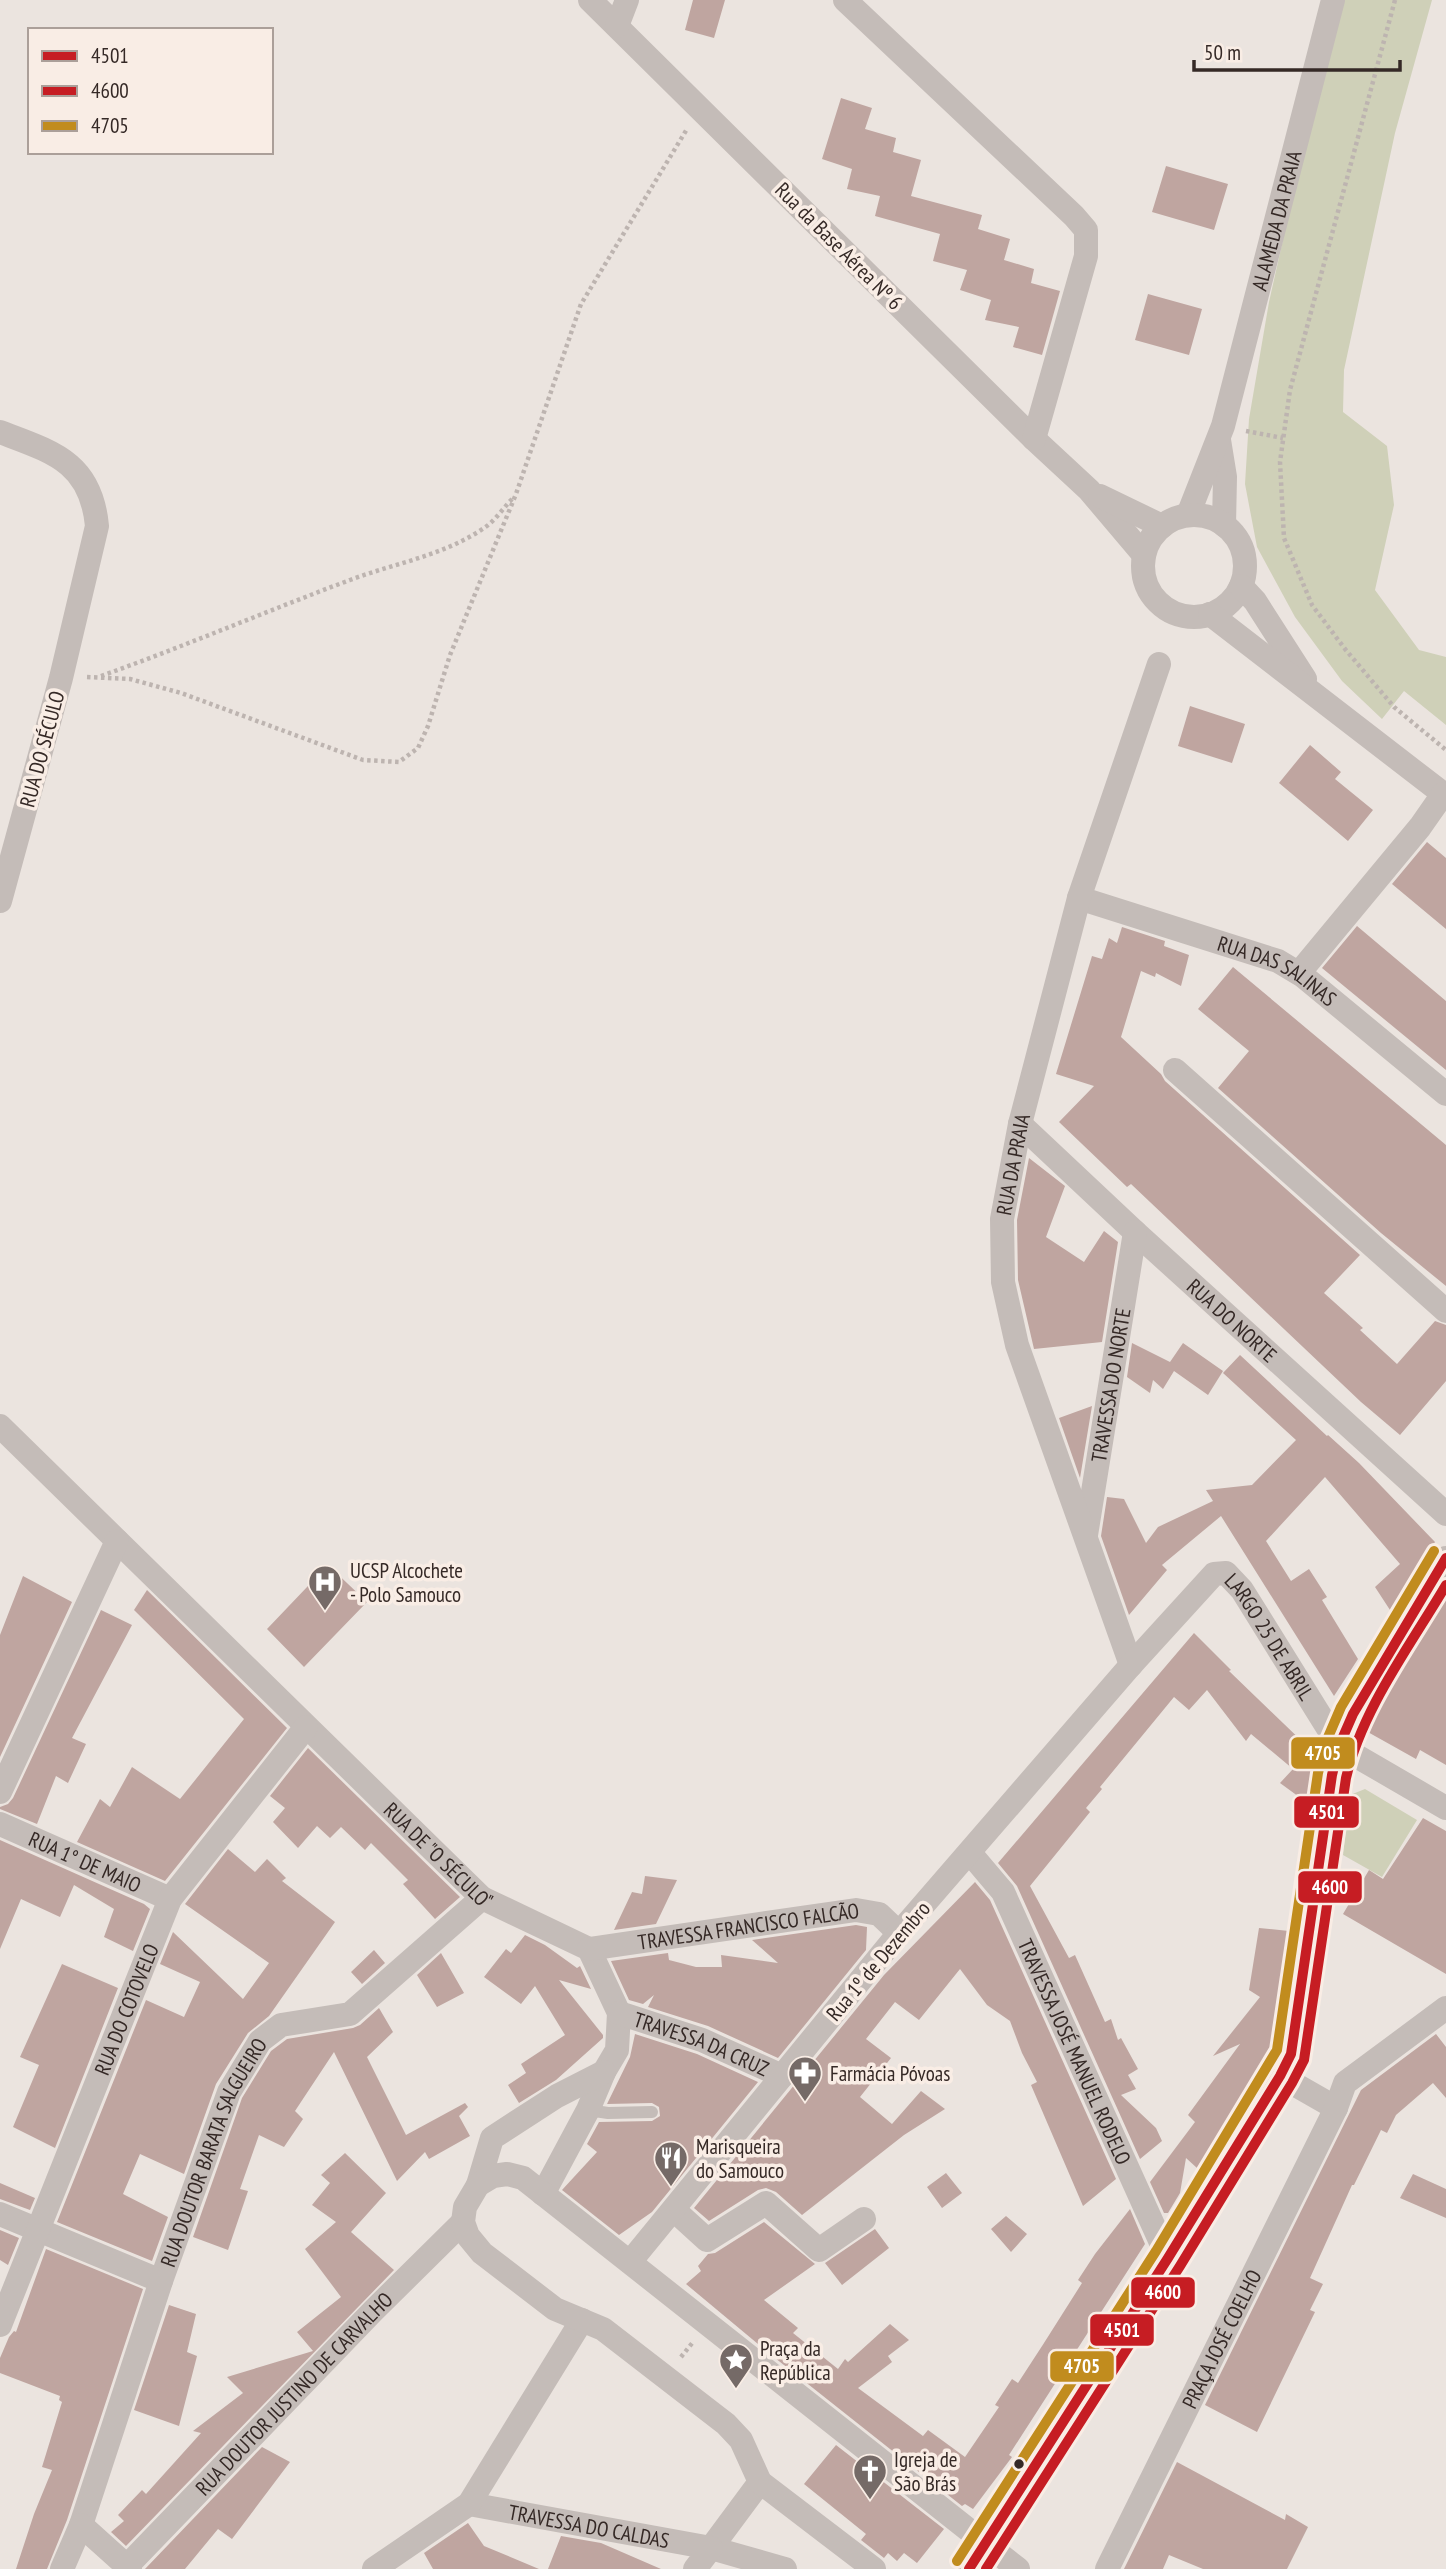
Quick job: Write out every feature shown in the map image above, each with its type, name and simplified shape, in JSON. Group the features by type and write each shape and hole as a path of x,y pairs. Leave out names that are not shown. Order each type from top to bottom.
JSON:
{"street":[{"name":"Rua da Base Aérea Nº 6","path":"590,0 1034,439 1089,490"},
{"path":"617,26 627,0"},
{"path":"845,0 1064,206 1086,230 1086,256 1034,439"},
{"name":"ALAMEDA DA PRAIA","path":"1221,433 1333,0"},
{"name":"RUA DO SÉCULO","path":"0,432 28,442 71,464 90,491 97,526 61,678 0,901"},
{"path":"1188,515 1209,457 1221,433"},
{"path":"1221,433 1225,477 1224,525"},
{"path":"1089,490 1162,526"},
{"path":"1089,490 1144,555"},
{"path":"1188,515 1203,515 1224,525 1231,530 1243,554 1245,565 1241,586 1228,603 1210,614 1178,614 1168,610 1156,600 1147,586 1143,571 1144,555 1149,541 1172,519 1188,515"},
{"path":"1241,586 1255,601 1314,694"},
{"path":"1210,614 1445,795 1299,973"},
{"name":"RUA DA PRAIA","path":"1131,1665 1017,1345 1003,1282 1002,1219 1020,1124 1079,898 1159,664"},
{"name":"RUA DAS SALINAS","path":"1079,898 1278,961 1299,973 1446,1094"},
{"path":"1175,1070 1446,1311"},
{"name":"RUA DO NORTE","path":"1020,1124 1446,1514"},
{"name":"TRAVESSA DO NORTE","path":"1086,1536 1135,1232"},
{"path":"0,1426 117,1541 0,1791"},
{"name":"RUA DE \"O SÉCULO\"","path":"117,1541 482,1898 589,1949"},
{"path":"969,2569 1168,2259 1291,2054 1332,1775 1339,1746 1353,1714 1446,1558"},
{"name":"LARGO 25 DE ABRIL","path":"1131,1665 1214,1574 1226,1573 1242,1590 1339,1746"},
{"name":"Rua 1º de Dezembro","path":"630,2262 899,1933 1131,1665"},
{"name":"RUA DO COTOVELO","path":"0,2325 170,1899 306,1727"},
{"path":"1339,1746 1446,1808"},
{"name":"RUA 1° DE MAIO","path":"0,1824 170,1899"},
{"name":"TRAVESSA JOSÉ MANUEL RODELO","path":"970,1853 1003,1892 1168,2259"},
{"name":"RUA DOUTOR BARATA SALGUEIRO","path":"62,2569 81,2525 161,2281 229,2092 260,2041 281,2025 350,2014 482,1898"},
{"name":"TRAVESSA FRANCISCO FALCÃO","path":"589,1949 856,1910 879,1914 899,1933"},
{"path":"543,2194 617,2050 619,2013 589,1949"},
{"name":"PRAÇA JOSÉ COELHO","path":"1107,2569 1336,2108 1345,2083 1446,2008"},
{"name":"TRAVESSA DA CRUZ","path":"619,2013 702,2040 782,2076"},
{"path":"478,2185 492,2138 557,2096 604,2072"},
{"path":"1280,2076 1336,2108"},
{"path":"874,2569 760,2482 741,2440 726,2424 603,2329 555,2309 482,2253 468,2236 463,2222 465,2207 478,2185 493,2176 506,2174 523,2178 1018,2569"},
{"path":"674,2210 707,2240 766,2203 819,2250 864,2219"},
{"path":"0,2214 161,2281"},
{"name":"RUA DOUTOR JUSTINO DE CARVALHO","path":"129,2568 374,2309 463,2222"},
{"path":"374,2569 469,2504 582,2320"},
{"path":"695,2569 760,2482"},
{"name":"TRAVESSA DO CALDAS","path":"469,2504 710,2548 785,2569"},
{"path":"81,2525 129,2568"}],"lane":[{"path":"588,2110 608,2113 652,2112"}],"path":[{"path":"1395,0 1290,390 1280,463 1284,538 1312,606 1394,707 1446,750"},
{"path":"61,678 130,679 181,693 363,760 399,762 418,748 450,655 516,494 581,304 684,131 707,116"},
{"path":"1221,433 1283,438"},
{"path":"96,677 352,579 455,544 486,527 516,494"},
{"path":"665,2377 707,2323"}],"green space":[{"path":"1337,0 1432,0 1395,133 1344,370 1343,412 1387,446 1394,505 1375,590 1419,650 1446,657 1446,725 1404,691 1382,719 1342,681 1295,617 1257,547 1245,484 1249,419 1269,302"},
{"path":"1365,1789 1417,1820 1382,1877 1343,1855 1350,1795"}],"building":[{"path":"693,0 725,0 714,38 685,30"},
{"path":"841,98 872,108 865,129 896,138 893,152 921,160 911,196 982,215 978,229 1010,239 1004,260 1034,269 1031,283 1060,291 1042,355 1013,347 1019,327 985,320 991,300 960,290 967,270 933,261 940,234 875,216 880,196 847,189 852,169 822,159"},
{"path":"1166,166 1228,184 1214,230 1152,212"},
{"path":"1148,294 1202,309 1189,355 1135,340"},
{"path":"1190,706 1245,724 1232,763 1178,746"},
{"path":"1310,745 1341,772 1335,779 1373,810 1348,841 1279,783"},
{"path":"1427,842 1446,858 1446,929 1392,884"},
{"path":"1357,926 1446,1001 1446,1070 1322,968"},
{"path":"1122,927 1165,941 1164,946 1189,955 1181,986 1156,973 1155,977 1141,971 1121,1037 1161,1074 1165,1081 1360,1255 1324,1293 1363,1328 1360,1330 1397,1364 1435,1321 1446,1325 1446,1381 1400,1435 1361,1402 1131,1184 1127,1187 1059,1122 1094,1086 1056,1074 1092,956 1102,959 1109,938 1117,943"},
{"path":"1233,967 1446,1145 1446,1286 1381,1233 1218,1088 1249,1051 1198,1009"},
{"path":"1029,1158 1065,1186 1046,1237 1084,1262 1104,1231 1118,1242 1102,1342 1034,1349 1018,1280 1017,1220"},
{"path":"1132,1343 1170,1362 1183,1343 1223,1371 1208,1395 1174,1371 1163,1389 1153,1380 1150,1393 1127,1377"},
{"path":"1240,1355 1359,1463 1435,1542 1390,1610 1375,1587 1400,1564 1325,1477 1266,1541 1291,1581 1309,1569 1327,1597 1322,1600 1358,1659 1334,1696 1221,1516 1162,1565 1167,1570 1129,1615 1101,1536 1107,1497 1124,1499 1146,1543 1158,1527 1213,1501 1206,1490 1252,1485 1296,1440 1223,1373"},
{"path":"1092,1406 1080,1478 1059,1418"},
{"path":"328,1565 367,1602 304,1667 267,1629"},
{"path":"23,1576 72,1602 0,1757 0,1635"},
{"path":"1446,1588 1446,1765 1420,1750 1416,1759 1366,1731"},
{"path":"147,1590 287,1728 165,1881 77,1842 100,1799 110,1807 132,1767 180,1799 244,1719 134,1610"},
{"path":"101,1610 132,1625 72,1738 86,1744 68,1783 56,1776 37,1824 0,1807 13,1798"},
{"path":"1194,1633 1231,1670 1229,1671 1310,1749 1317,1742 1306,1802 1280,1783 1293,1769 1251,1734 1246,1741 1207,1690 1189,1710 1174,1697 1100,1787 1102,1789 1086,1808 1090,1812 1030,1886 1069,1958 1075,1955 1105,2022 1111,2019 1118,2040 1121,2038 1138,2069 1128,2075 1136,2089 1121,2095 1156,2128 1162,2141 1140,2159 1017,1886 998,1863"},
{"path":"308,1748 460,1897 435,1919 403,1884 408,1880 371,1843 365,1850 341,1827 330,1838 317,1826 298,1848 273,1822 285,1808 270,1796"},
{"path":"1423,1818 1446,1831 1446,1974 1343,1914 1369,1870 1383,1879"},
{"path":"0,1840 150,1909 133,1951 104,1937 114,1909 74,1885 60,1917 21,1899 0,1949"},
{"path":"228,1849 255,1872 267,1859 286,1878 282,1881 335,1922 269,2016 248,2033 216,2084 184,2174 140,2154 123,2194 168,2217 152,2261 57,2222 146,2000 184,2017 200,1982 160,1964 173,1932 243,1999 269,1963 185,1904"},
{"path":"645,1876 677,1880 656,1924 614,1930 632,1892 642,1894"},
{"path":"975,1882 990,1900 1116,2179 1083,2206 1031,2085 1037,2082 1010,2021 987,2005 960,1969 919,2020 895,2002 866,2039 891,2058 860,2097 892,2124 921,2091 945,2109 904,2135 802,2215 776,2192 766,2188 758,2190 709,2221 694,2208 884,1975"},
{"path":"856,1925 867,1927 866,1950 778,2058 708,2026 648,2007 654,1995 643,2004 629,2000 611,1961 668,1953 669,1960 696,1967 722,1967 721,1955 778,1963 752,1940"},
{"path":"1259,1928 1289,1931 1276,2045 1256,2084 1197,2168 1186,2158 1180,2193 1168,2213 1164,2213 1150,2182 1195,2122 1188,2115 1240,2044 1213,2056 1260,1997 1249,1990"},
{"path":"525,1935 545,1945 577,1968 580,1966 591,1989 559,1980 603,2038 556,2080 519,2103 508,2085 526,2073 521,2064 565,2035 535,1986 521,2004 484,1977 506,1949 511,1953"},
{"path":"374,1950 385,1963 362,1984 351,1972"},
{"path":"441,1953 464,1993 437,2007 417,1975"},
{"path":"62,1964 118,1988 55,2148 13,2127 39,2065 20,2057"},
{"path":"379,2008 393,2032 367,2057 406,2135 465,2103 468,2107 459,2116 470,2136 429,2159 425,2152 397,2181 334,2052 295,2111 303,2119 284,2147 259,2135 240,2189 248,2191 228,2250 193,2237 242,2098 271,2051 287,2039 353,2028"},
{"path":"635,2034 697,2054 758,2082 652,2212 619,2235 562,2190 597,2152 587,2144 599,2122 652,2121 660,2116 659,2107 652,2103 607,2104 630,2057"},
{"path":"1436,2034 1446,2047 1446,2098 1433,2083 1396,2115 1387,2133 1381,2130 1352,2185 1310,2278 1323,2284 1310,2310 1315,2312 1257,2432 1205,2405 1361,2090"},
{"path":"345,2153 386,2193 351,2232 394,2270 126,2546 111,2532 124,2521 118,2515 142,2490 146,2494 201,2433 193,2431 243,2393 227,2377 313,2351 297,2332 341,2297 305,2249 336,2222 312,2205 330,2183 321,2175"},
{"path":"946,2173 962,2193 942,2208 927,2187"},
{"path":"1413,2174 1446,2189 1446,2218 1400,2198"},
{"path":"0,2183 35,2198 30,2210 0,2199"},
{"path":"1130,2209 1145,2244 1009,2455 1012,2457 973,2509 965,2504 962,2506 686,2284 701,2271 698,2266 708,2254 715,2253 764,2222 815,2264 764,2300 798,2328 793,2333 838,2369 845,2359 848,2362 890,2324 909,2340 888,2356 892,2362 858,2388 923,2436 928,2430 965,2457 999,2407 995,2405 1012,2379 1018,2383 1044,2343 1082,2283 1078,2280 1095,2254"},
{"path":"1006,2216 1027,2234 1011,2252 991,2229"},
{"path":"875,2229 889,2248 842,2285 825,2263"},
{"path":"0,2230 19,2238 8,2265 0,2260"},
{"path":"46,2249 143,2289 67,2520 47,2569 16,2569 52,2470 42,2467 62,2402 59,2400 60,2396 0,2373 0,2358 9,2337 16,2332"},
{"path":"169,2305 196,2314 187,2352 197,2356 179,2426 134,2410"},
{"name":"Igreja de São Brás","path":"836,2445 944,2529 917,2563 904,2553 897,2561 888,2553 884,2558 861,2540 866,2534 804,2484"},
{"path":"262,2447 290,2462 232,2539 218,2529 185,2569 145,2569"},
{"path":"1177,2462 1285,2520 1286,2514 1308,2527 1287,2569 1203,2569 1169,2555 1163,2569 1124,2569"},
{"path":"468,2523 484,2546 539,2569 433,2569 424,2553"},
{"path":"561,2536 601,2543 661,2569 548,2569"}],"transit line":[{"name":"4705","path":"957,2561 1156,2251 1277,2050 1318,1773 1326,1742 1341,1707 1434,1551"},
{"name":"4501","path":"969,2569 1168,2258 1291,2054 1332,1775 1339,1746 1353,1714 1446,1558"},
{"name":"4600","path":"986,2569 1180,2266 1304,2060 1346,1778 1353,1752 1388,1678 1446,1585"}],"place":[{"name":"UCSP Alcochete - Polo Samouco","path":"325,1612"},
{"name":"Farmácia Póvoas","path":"805,2103"},
{"name":"Marisqueira do Samouco","path":"671,2188"},
{"name":"Praça da República","path":"736,2390"},
{"name":"Igreja de São Brás","path":"870,2501"}]}
